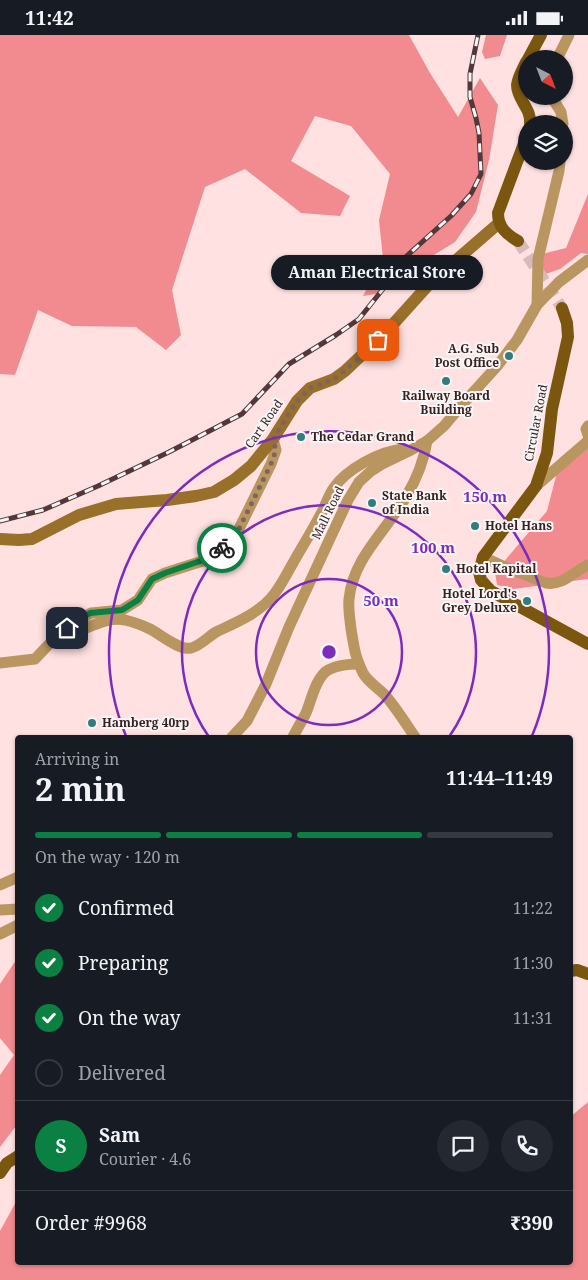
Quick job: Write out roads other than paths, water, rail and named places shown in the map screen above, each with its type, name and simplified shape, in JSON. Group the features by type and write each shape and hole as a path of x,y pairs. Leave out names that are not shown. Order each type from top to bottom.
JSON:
{"main road":[{"path":"533,50 541,35"},
{"path":"518,160 498,213 499,223 506,233 518,241"},
{"name":"Cart Road","path":"0,539 32,539 79,515 116,504 167,501 196,496 214,492 234,480 251,466 273,439 297,401 310,388 334,379 345,371 386,332 431,282 499,223"},
{"name":"Circular Road","path":"483,557 536,486 547,453 552,409 568,337 567,323 562,308"},
{"path":"483,557 478,572 481,580 491,591 588,644"},
{"path":"573,971 588,974"},
{"path":"0,1173 7,1163 15,1158"}],"street":[{"path":"562,50 569,35"},
{"path":"537,305 538,259 559,170"},
{"name":"Mall Road","path":"234,735 247,721 266,684 289,627 348,500 359,482 382,464 427,441 444,426 498,365 517,340 537,305 559,282 588,260"},
{"path":"588,426 586,429 588,435"},
{"path":"0,663 35,659 59,635 90,613 122,610 138,600 152,579 212,557 236,535 271,464 276,450 273,439"},
{"path":"414,735 384,695 367,678 355,656 349,599 354,579 366,551 406,498 416,478 427,441"},
{"path":"536,486 588,441"},
{"path":"59,635 69,635 96,624 122,620 150,628 186,649 194,647 213,634 251,614 271,598 308,537 333,489 343,478 352,470 381,455 403,449 410,450"},
{"path":"483,557 552,584 559,583 588,565"},
{"path":"294,735 323,674 348,664 359,664"},
{"path":"0,885 15,878"},
{"path":"0,910 15,909"},
{"path":"0,934 15,926"}],"tunnel":[{"path":"518,241 562,308"}],"railway":[{"path":"0,521 43,510 98,486 242,414 289,364 359,319 383,289 400,262 451,216 471,194 481,174 479,133 470,97 470,74 478,35"}],"place":[{"name":"Aman Electrical Store","path":"378,340"},
{"name":"A.G. Sub Post Office","path":"509,356"},
{"name":"Railway Board Building","path":"446,381"},
{"name":"The Cedar Grand","path":"301,437"},
{"name":"State Bank of India","path":"372,503"},
{"name":"Hotel Hans","path":"475,526"},
{"name":"Hotel Kapital","path":"446,569"},
{"name":"Hotel Lord's Grey Deluxe","path":"527,601"},
{"name":"Hamberg 40rp","path":"92,723"}]}
